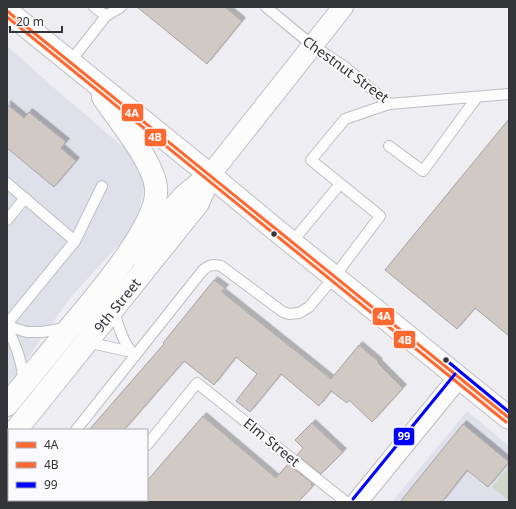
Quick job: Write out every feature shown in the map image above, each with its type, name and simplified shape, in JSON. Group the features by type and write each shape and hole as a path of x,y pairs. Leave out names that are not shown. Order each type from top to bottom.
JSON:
{"main road":[{"path":"7,10 509,418"},
{"path":"87,75 146,159 152,171 156,189 153,210 146,224 111,277"},
{"name":"9th Street","path":"7,405 111,277 138,250 184,196 210,175"},
{"name":"9th Street","path":"17,429 198,203 210,175"}],"street":[{"name":"9th Street","path":"210,175 312,45 336,9"},
{"path":"357,502 459,377"}],"lane":[{"path":"94,7 106,16"},
{"path":"70,62 106,16 121,7"},
{"name":"Chestnut Street","path":"266,7 312,45 345,67 389,104 509,94"},
{"path":"389,146 423,171 477,96"},
{"path":"77,429 133,354 203,270 209,266 215,264 221,266 283,312 289,314 299,313 309,307 380,216 312,160 345,119 389,104"},
{"path":"7,183 75,241"},
{"path":"292,242 340,184"},
{"path":"7,326 75,241 102,186"},
{"path":"7,220 25,198"},
{"path":"113,309 122,334 133,354"},
{"path":"7,326 27,332 42,332 70,327"},
{"path":"7,326 21,361 24,384"},
{"path":"87,342 133,354"},
{"name":"Elm Street","path":"148,444 197,383 346,502"}],"shaded area":[{"path":"7,46 129,152 140,169 145,186 137,219 125,238 70,298 7,388"},
{"path":"467,411 509,446 509,502 392,502"},
{"path":"509,466 509,501 492,487"}],"building":[{"path":"137,7 225,7 242,21 207,64"},
{"path":"7,104 24,118 29,112 66,142 61,148 76,161 54,187 7,148"},
{"path":"509,119 509,336 475,308 457,329 385,270"},
{"path":"214,280 225,288 222,292 331,379 359,345 379,362 378,363 403,388 372,422 349,400 347,403 331,391 319,406 281,374 250,412 236,401 257,374 236,357 214,385 184,361 125,429 90,429 164,344 163,343"},
{"path":"203,416 276,478 288,464 312,483 311,485 313,486 298,502 147,502 148,480"},
{"path":"312,423 343,452 321,474 297,455 303,448 295,440"},
{"path":"463,424 509,462 488,487 467,470 442,502 400,502"}],"transit line":[{"name":"4A","path":"7,11 509,418"},
{"name":"4B","path":"7,17 506,422"},
{"name":"99","path":"446,360 509,412"},
{"name":"99","path":"353,499 455,374"}]}
